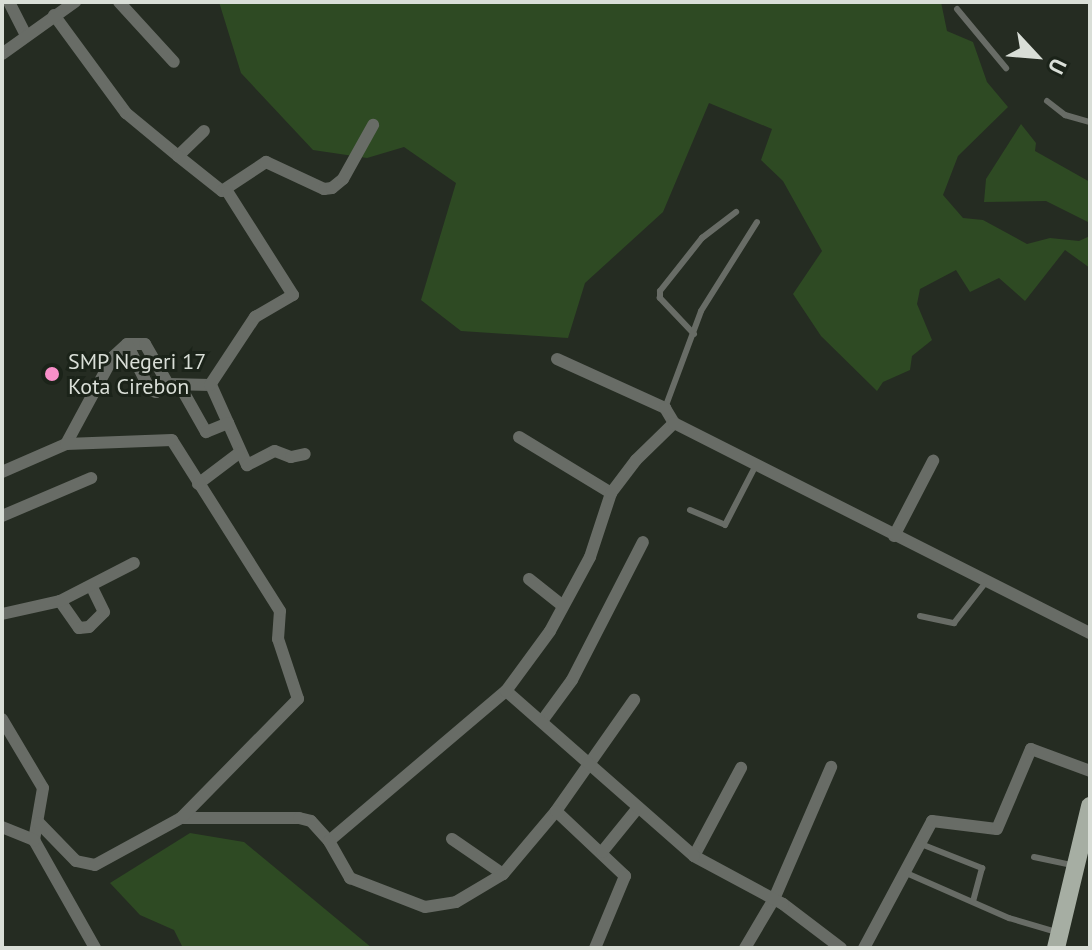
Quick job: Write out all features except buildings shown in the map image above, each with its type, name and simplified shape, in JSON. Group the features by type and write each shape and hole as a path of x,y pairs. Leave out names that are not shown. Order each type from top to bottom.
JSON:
{"main road":[{"path":"1057,940 1090,806"}],"street":[{"path":"9,2 26,35"},
{"path":"2,54 75,2"},
{"path":"119,2 174,62"},
{"path":"54,15 126,113 216,188 227,191 293,295 255,317 210,385"},
{"path":"227,191 266,162 314,185 332,188 350,168 373,125"},
{"path":"178,156 204,131"},
{"path":"127,344 150,390 156,392 174,385 210,385"},
{"path":"66,444 113,357 127,344 145,344 202,428 213,431 228,423"},
{"path":"557,359 665,408 674,423 758,461 894,536 988,579 1090,633"},
{"path":"210,385 239,453 251,466 275,451 291,457 305,454"},
{"path":"329,841 506,691 563,606 590,557 611,493 674,423"},
{"path":"519,437 611,493"},
{"path":"2,472 66,444 172,440 280,611 278,639 298,699 181,818 88,866 76,861 39,823"},
{"path":"198,484 239,453"},
{"path":"894,536 933,461"},
{"path":"2,516 91,478"},
{"path":"542,721 591,646 643,542"},
{"path":"2,614 60,601 134,563"},
{"path":"529,579 563,606"},
{"path":"60,601 79,628 89,627 104,612 92,587"},
{"path":"506,691 542,721 589,768 694,856 774,899 841,948"},
{"path":"181,818 305,820 329,841 350,878 425,907 456,902 503,874 589,768 634,700"},
{"path":"2,719 40,777 39,823 34,840"},
{"path":"864,948 919,843 936,818 997,829 1031,749 1084,769"},
{"path":"745,948 774,899 831,767"},
{"path":"694,856 741,768"},
{"path":"602,852 637,809"},
{"path":"556,811 625,876 595,948"},
{"path":"2,827 34,840 95,948"},
{"path":"452,839 503,874"}],"lane":[{"path":"957,9 1006,68"},
{"path":"1047,101 1065,115 1090,122"},
{"path":"694,334 660,298 660,291 702,238 736,212"},
{"path":"665,408 719,278 757,222"},
{"path":"690,510 725,525 758,461"},
{"path":"920,616 954,623 988,579"},
{"path":"919,843 982,868 973,901"},
{"path":"1034,857 1075,866"},
{"path":"904,872 1057,940"}],"green space":[{"path":"219,2 941,2 947,31 973,42 987,82 1008,107 958,156 943,195 963,218 983,220 1027,244 1050,238 1079,241 1090,236 1090,268 1065,250 1025,301 999,278 970,292 956,270 920,289 917,304 932,340 912,356 910,370 883,382 877,391 821,336 793,294 822,251 783,181 761,160 772,129 709,103 663,212 585,283 568,338 461,331 421,300 456,183 404,147 367,158 313,150 241,73"},
{"path":"1021,124 1036,143 1035,151 1090,182 1090,223 1046,201 984,202 986,179"},
{"path":"190,833 244,842 372,948 183,948 174,930 140,915 110,883"}],"place":[{"name":"SMP Negeri 17 Kota Cirebon","path":"52,374"}]}
